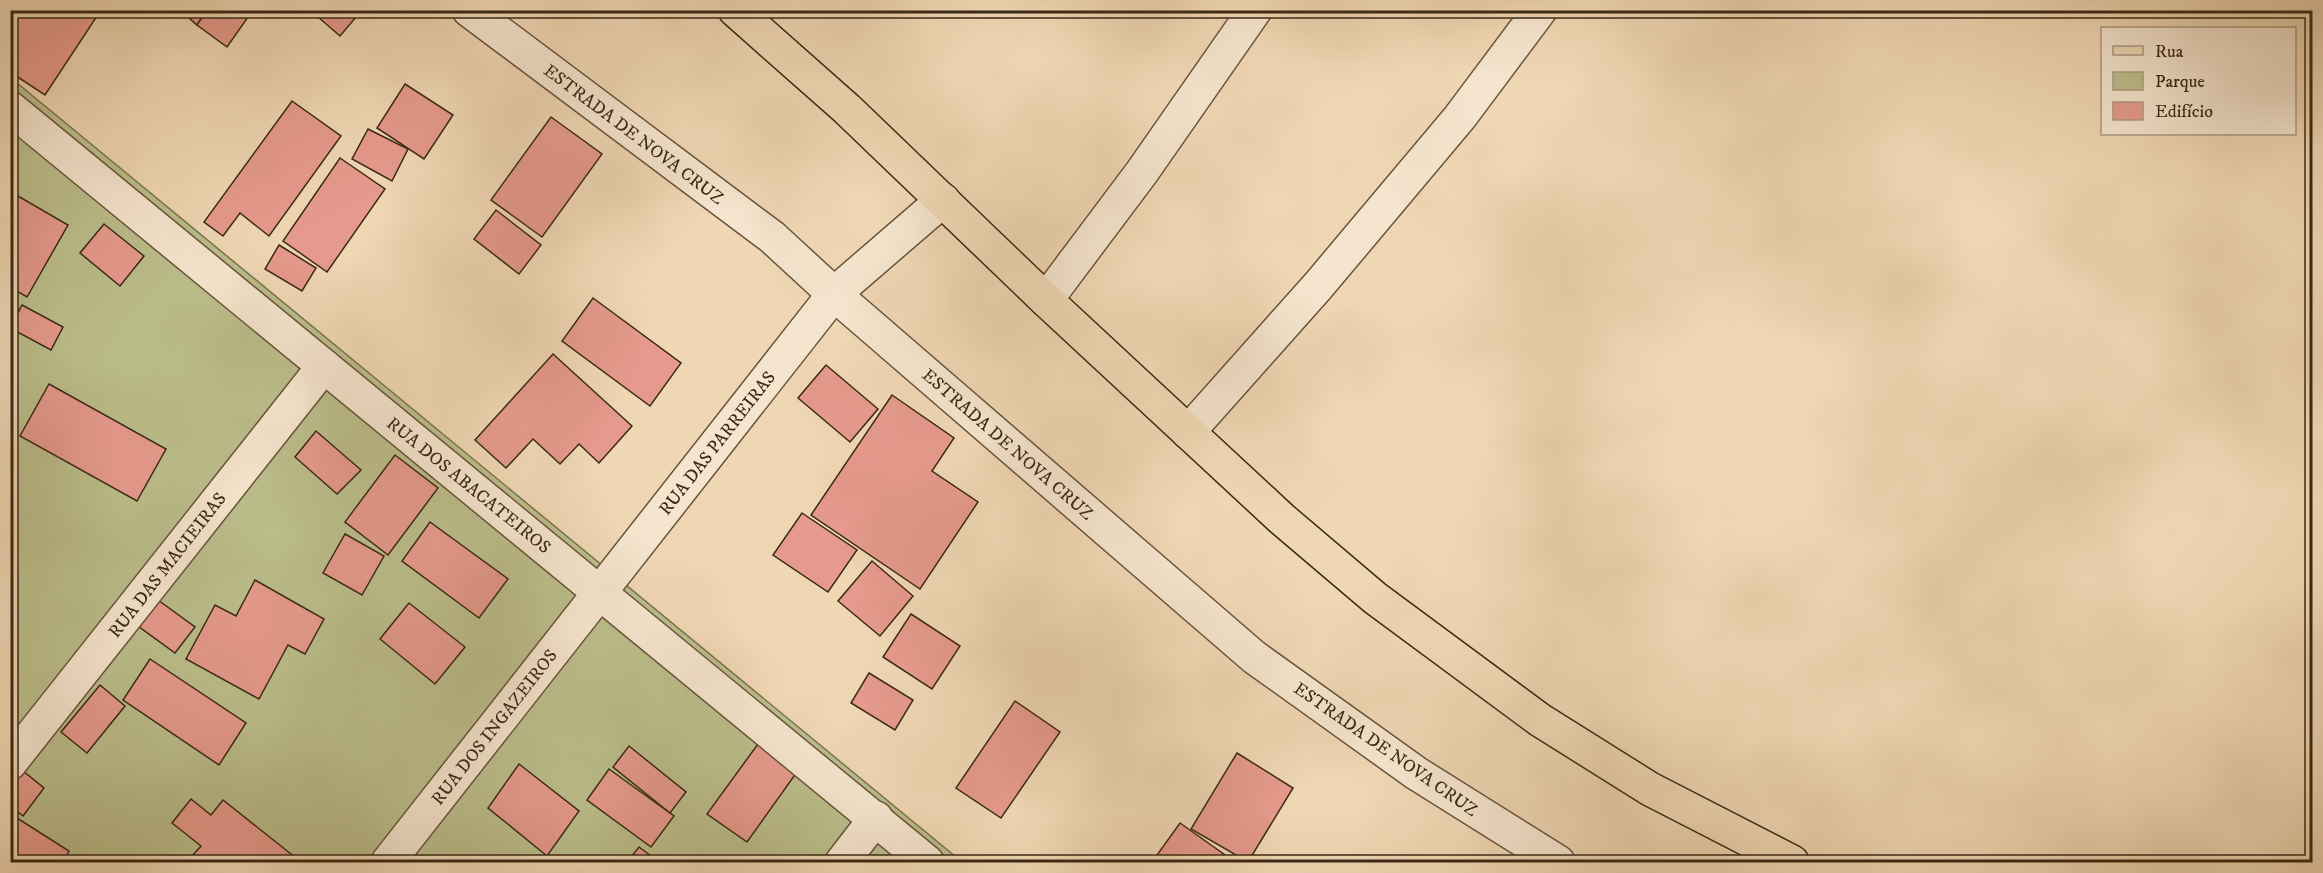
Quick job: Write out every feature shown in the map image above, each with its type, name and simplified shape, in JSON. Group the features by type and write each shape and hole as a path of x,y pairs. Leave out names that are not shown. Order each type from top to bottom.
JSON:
{"main road":[{"path":"735,10 847,109 1046,300 1282,519 1375,598 1540,720 1650,789 1792,862"}],"street":[{"name":"ESTRADA DE NOVA CRUZ","path":"469,10 772,237 834,294 1254,657 1416,773 1558,862"},
{"path":"1046,300 1142,172 1255,10"},
{"path":"1188,432 1318,286 1460,117 1540,10"},
{"name":"RUA DOS ABACATEIROS","path":"10,108 927,862"},
{"name":"RUA DAS PARREIRAS","path":"600,591 834,294 943,200"},
{"name":"RUA DAS MACIEIRAS","path":"10,763 324,366"},
{"name":"RUA DOS INGAZEIROS","path":"388,862 600,591"},
{"path":"842,862 876,818"}],"green space":[{"path":"11,78 962,862 11,862"}],"building":[{"path":"16,10 101,10 45,95 10,72 10,18"},
{"path":"180,10 207,10 197,25"},
{"path":"207,10 253,10 227,47 197,25"},
{"path":"310,10 362,10 340,36"},
{"path":"405,84 453,115 424,159 377,128"},
{"path":"292,101 341,136 269,236 240,213 223,236 204,222"},
{"path":"551,117 602,154 542,237 491,200"},
{"path":"368,129 408,149 392,181 352,159"},
{"path":"340,158 385,189 327,272 283,241"},
{"path":"11,192 68,225 27,297 10,287"},
{"path":"496,210 541,245 519,274 474,239"},
{"path":"104,224 144,256 120,286 80,253"},
{"path":"279,245 316,268 302,291 265,269"},
{"path":"593,298 681,363 650,406 562,341"},
{"path":"22,305 63,327 51,350 10,328"},
{"path":"553,354 632,426 599,463 579,444 560,464 533,439 506,468 475,440"},
{"path":"826,365 878,409 850,442 798,398"},
{"path":"49,384 166,449 137,501 20,436"},
{"path":"892,395 954,438 932,471 978,502 920,589 811,515"},
{"path":"316,431 361,470 337,494 295,457"},
{"path":"395,455 438,488 388,555 345,522"},
{"path":"802,513 857,550 828,592 773,555"},
{"path":"430,522 508,579 479,618 402,561"},
{"path":"345,534 384,556 362,595 323,573"},
{"path":"872,561 913,596 880,636 838,601"},
{"path":"255,580 324,619 305,654 288,645 259,699 186,659 215,605 236,616"},
{"path":"158,600 195,627 175,653 138,626"},
{"path":"409,603 465,647 435,684 380,639"},
{"path":"911,614 960,646 932,689 883,657"},
{"path":"150,659 246,723 219,765 123,700"},
{"path":"869,673 913,700 895,730 851,703"},
{"path":"100,685 125,706 87,753 61,732"},
{"path":"1015,701 1060,732 1001,818 956,788"},
{"path":"758,744 797,772 747,842 707,814"},
{"path":"629,746 686,792 670,813 613,767"},
{"path":"1237,753 1293,788 1248,862 1191,829"},
{"path":"519,764 579,811 547,856 488,808"},
{"path":"609,769 674,816 651,847 587,800"},
{"path":"23,771 44,788 23,816 10,806 10,786"},
{"path":"191,799 211,815 223,800 301,862 202,862 193,855 201,846 172,823"},
{"path":"17,818 69,851 63,862 10,862 10,829"},
{"path":"1180,823 1235,862 1152,862"},
{"path":"639,847 659,862 627,862"}]}
